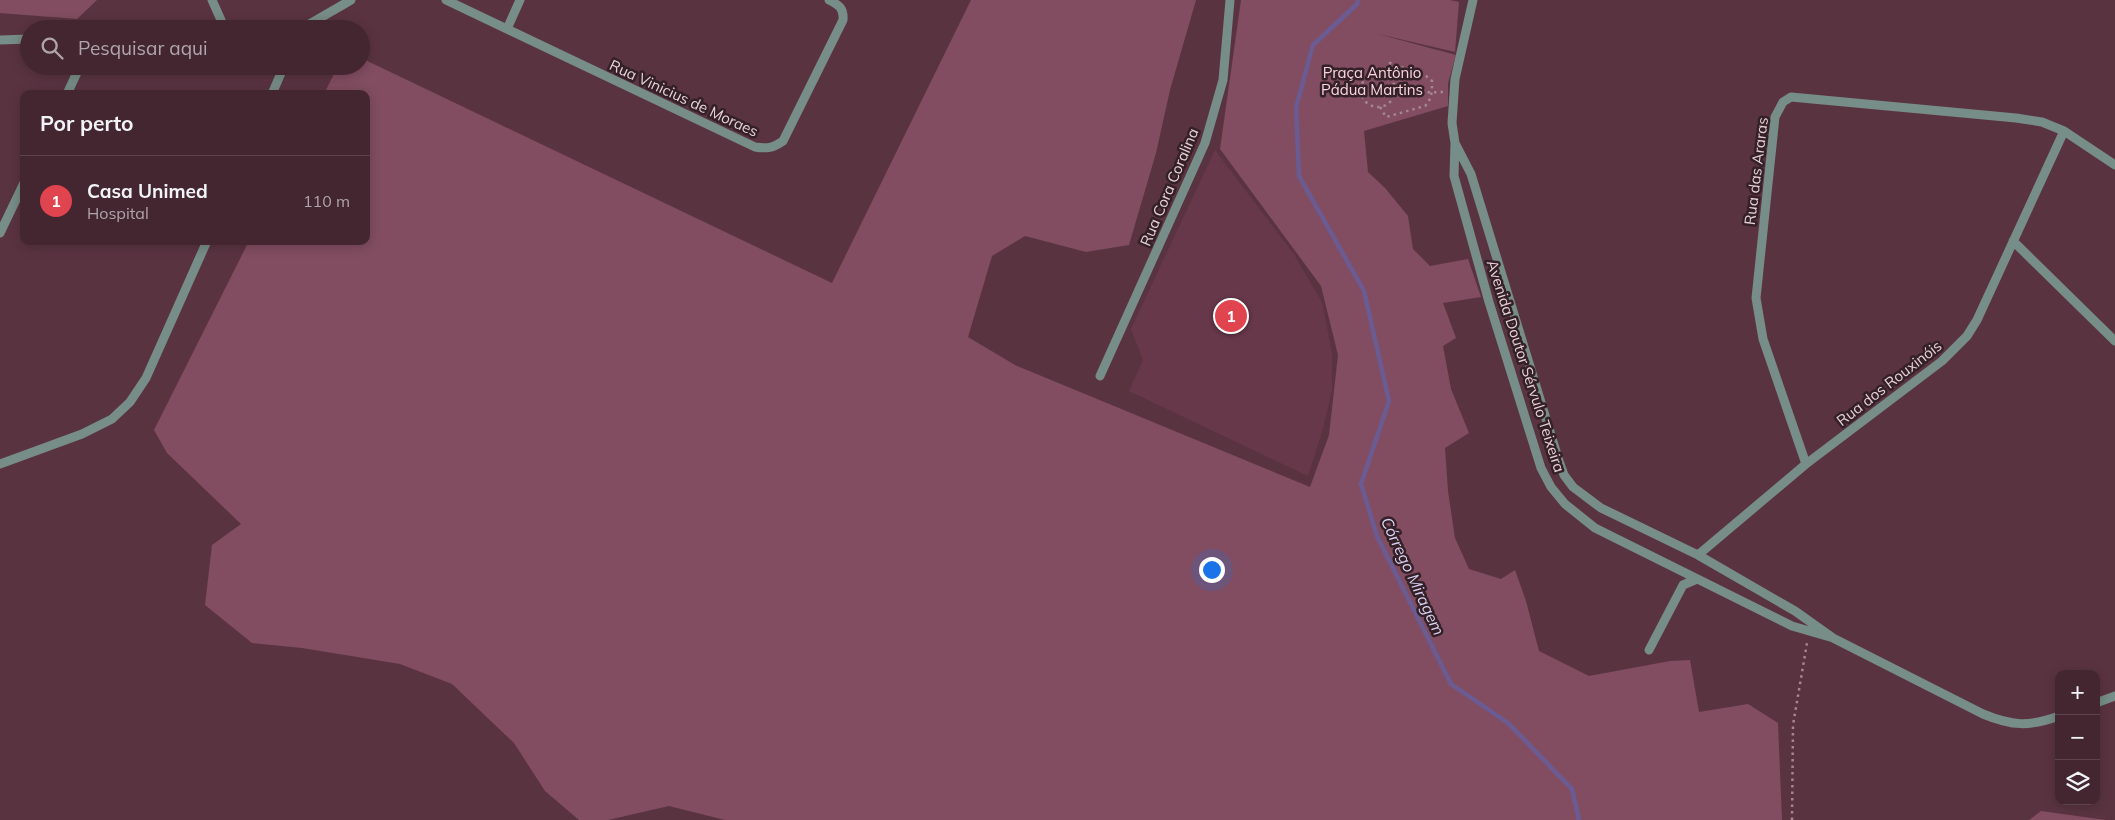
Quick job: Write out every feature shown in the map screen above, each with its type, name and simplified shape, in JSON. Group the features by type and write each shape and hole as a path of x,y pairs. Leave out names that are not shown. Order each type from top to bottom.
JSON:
{"street":[{"path":"212,0 221,20"},
{"path":"315,20 351,0"},
{"name":"Rua Vinicius de Moraes","path":"446,0 755,147 766,149 776,147 783,141 843,20 844,12 839,5 829,0"},
{"path":"507,29 520,0"},
{"name":"Rua Cora Coralina","path":"1100,376 1205,143 1223,80 1230,0"},
{"name":"Avenida Doutor Sérvulo Teixeira","path":"1473,0 1454,92 1452,123 1455,143 1454,176 1489,302 1541,468 1551,487 1579,516 1595,528 1792,626 1833,638"},
{"path":"0,40 20,39"},
{"path":"69,90 76,75"},
{"path":"274,90 280,75"},
{"name":"Rua das Araras","path":"1806,464 1763,339 1756,298 1775,117 1783,102 1791,97 2042,122 2064,131 2115,165"},
{"name":"Rua dos Rouxinóis","path":"1698,555 1806,464 1955,350 1977,320 2064,131"},
{"name":"Avenida Doutor Sérvulo Teixeira","path":"1455,143 1471,174 1559,461 1564,475 1573,487 1601,508 1698,555 1795,611 1833,638 1983,714 2004,723 2024,724 2046,721 2055,718"},
{"path":"0,233 20,191"},
{"path":"2013,241 2115,341"},
{"path":"0,464 82,434 112,419 130,402 146,378 204,245"},
{"path":"1561,499 1573,487"},
{"path":"1648,650 1682,585 1679,570"},
{"path":"1682,585 1697,579"},
{"path":"2100,702 2115,696"}],"path":[{"path":"1380,107 1386,117 1425,106 1429,102 1432,92 1432,81 1426,76 1390,64 1385,75"},
{"path":"1374,74 1385,75 1393,82 1395,93 1390,102 1380,107 1369,104 1365,101 1361,90 1365,80 1374,74"},
{"path":"1395,93 1454,92"},
{"path":"1792,820 1793,725 1809,632"}],"shaded area":[{"path":"1215,150 1293,253 1322,302 1332,353 1332,390 1322,432 1308,476 1129,391 1143,360 1131,329"}],"green space":[{"path":"0,0 97,0 77,19 0,13"},
{"name":"Praça Antônio Pádua Martins","path":"971,0 1196,0 1170,90 1156,153 1129,245 1086,252 1025,236 992,256 968,337 1015,365 1310,487 1329,435 1338,355 1321,286 1220,149 1241,0 1450,0 1459,2 1455,52 1374,33 1456,55 1448,83 1448,106 1364,131 1368,172 1385,188 1408,216 1413,249 1430,266 1468,259 1481,297 1443,303 1456,338 1443,346 1451,389 1469,433 1445,448 1448,491 1455,538 1469,569 1501,579 1515,570 1526,601 1539,651 1589,676 1670,661 1690,660 1699,712 1748,704 1778,723 1782,820 725,820 669,806 608,820 579,820 545,791 514,743 452,684 400,664 302,648 252,643 205,605 212,545 241,524 167,453 154,430 247,245 370,245 370,90 326,90 334,75 370,75 370,62 832,283"},
{"path":"2041,811 2106,820 2029,820"}],"waterway":[{"name":"Córrego Miragem","path":"1358,0 1357,4 1313,45 1296,108 1299,176 1364,291 1389,401 1361,484 1377,536 1451,684 1508,723 1572,789 1579,820"}],"place":[{"name":"Casa Unimed","path":"1231,316"}]}
